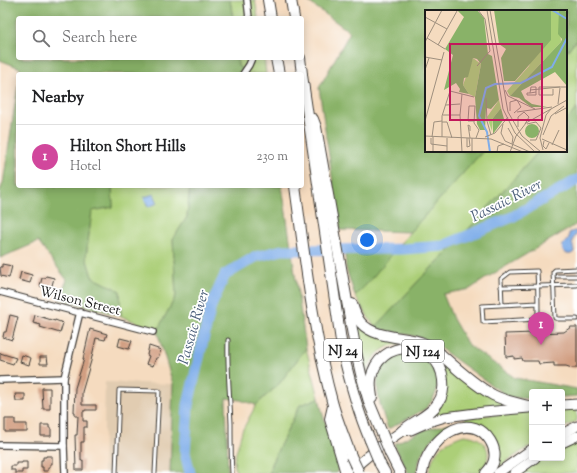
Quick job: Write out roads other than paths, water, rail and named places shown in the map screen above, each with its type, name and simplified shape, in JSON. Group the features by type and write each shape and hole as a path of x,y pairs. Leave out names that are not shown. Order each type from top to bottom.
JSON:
{"highway":[{"path":"268,0 270,16"},
{"path":"291,0 294,16"},
{"path":"276,60 279,72"},
{"name":"NJ 24","path":"300,60 302,72"},
{"name":"NJ 24","path":"304,90 334,257 342,348 358,409 382,469"},
{"name":"NJ 24","path":"295,188 318,344 333,406 356,471"},
{"path":"334,257 356,315 366,328 382,334 414,340 428,345 482,389 493,395 529,406"},
{"path":"345,287 361,374 369,402 376,417"},
{"name":"NJ 124","path":"400,473 390,453 376,417 371,379 377,364 386,354 395,349 408,348 422,351 433,358 440,367 444,384 442,397 438,405 426,415 408,425 402,431"},
{"path":"333,406 330,419 345,469"},
{"path":"422,473 425,461 435,444 451,431 466,427 479,430 492,444 494,460 486,473"}],"main road":[{"path":"565,405 577,404"},
{"path":"402,431 411,430 445,417 529,407"},
{"path":"565,432 577,426"},
{"name":"NJ 124","path":"356,471 379,447 402,431"},
{"path":"565,442 577,436"},
{"path":"498,473 529,451"},
{"path":"514,473 531,461"}],"street":[{"path":"247,0 249,16"},
{"path":"244,72 251,60"},
{"name":"Wilson Street","path":"1,295 80,312 153,332"},
{"path":"65,473 64,378 80,312"},
{"path":"0,380 64,378"},
{"path":"0,445 64,446"}],"lane":[{"path":"577,269 555,270 553,272 555,318 577,319"},
{"path":"502,305 501,279 510,272 538,271 538,303 538,319 483,322 482,306 502,305 538,303"},
{"path":"558,276 577,276"},
{"path":"501,287 577,285"},
{"path":"228,340 228,391 231,423 232,473"},
{"path":"116,473 119,390 159,391 155,473"}],"water":[{"path":"154,194 158,203 148,207 144,197"},
{"path":"574,231 577,233 572,241 574,252 571,254 565,253 562,246 569,238 569,233"}],"waterway":[{"name":"Passaic River","path":"190,473 185,453 188,405 211,306 225,275 255,257 282,250 403,249 443,246 512,217 577,180"}],"place":[{"name":"Hilton Short Hills","path":"541,345"}]}
